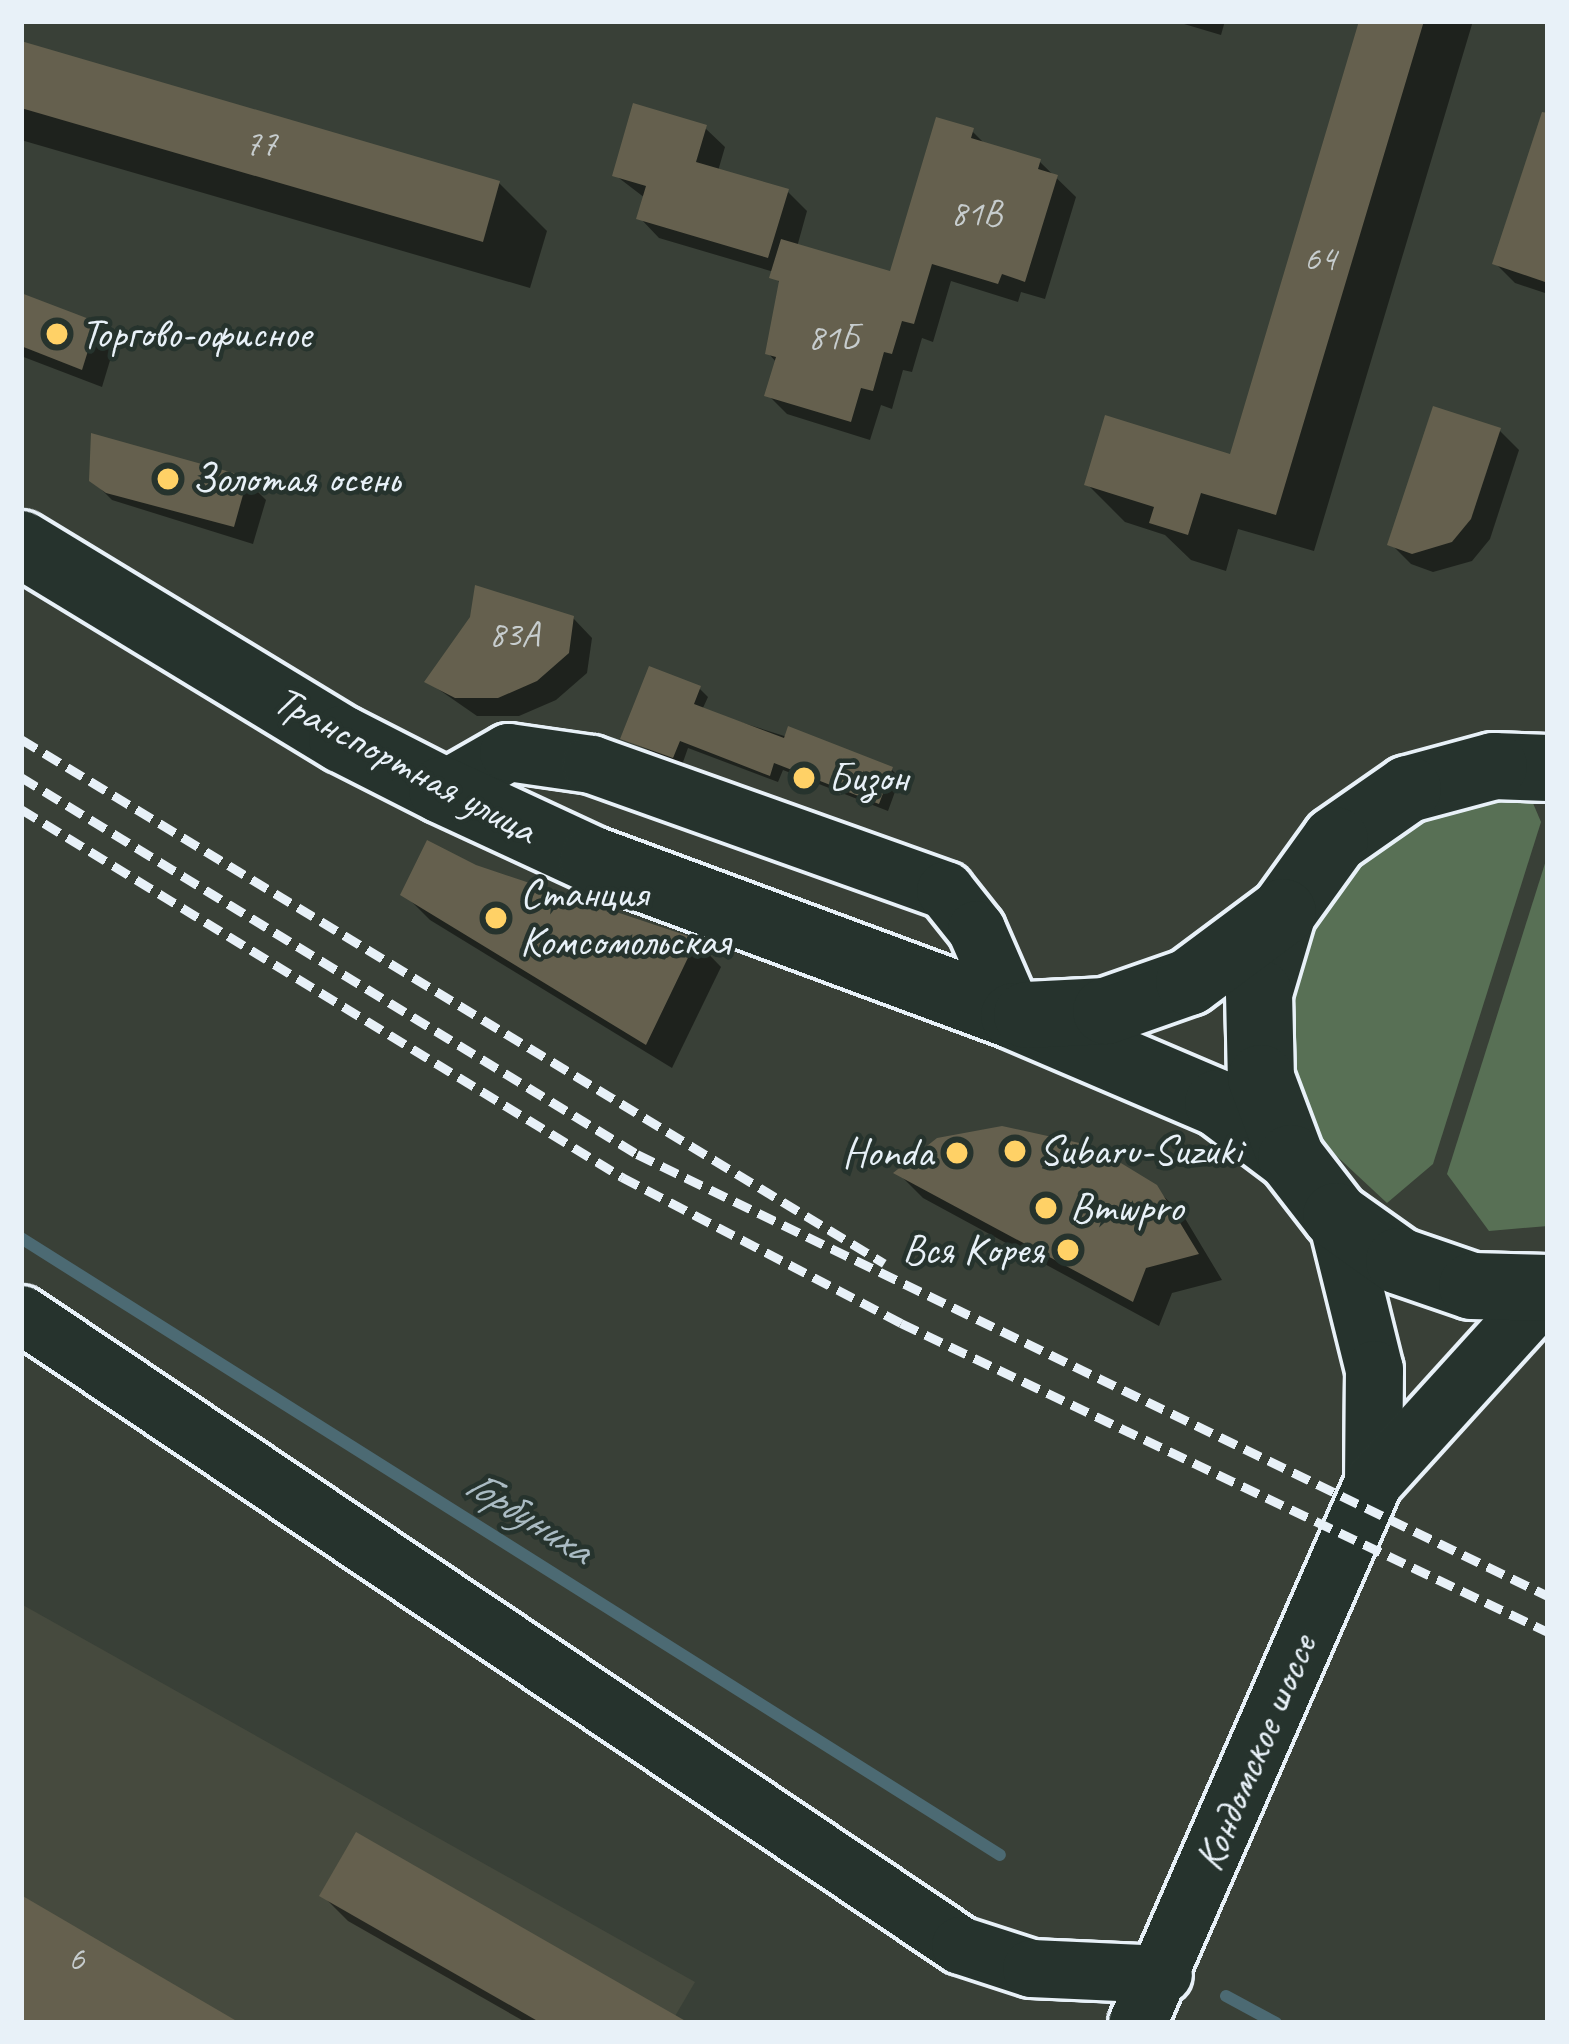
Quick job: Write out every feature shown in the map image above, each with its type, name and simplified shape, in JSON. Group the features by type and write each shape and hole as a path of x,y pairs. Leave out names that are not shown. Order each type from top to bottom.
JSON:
{"main road":[{"name":"Транспортная улица","path":"21,544 442,790 593,860 1013,1016 1218,1103 1291,1158"},
{"path":"1548,723 1521,767 1408,790 1335,840 1283,912 1259,993 1261,1078 1291,1158 1336,1216 1399,1261 1472,1286 1548,1289"},
{"name":"Транспортная улица","path":"1013,1016 1106,1011 1189,982 1283,912"}],"street":[{"path":"442,790 508,752 591,764 944,890 976,928 1013,1016"},
{"name":"Кондомское шоссе","path":"1336,1216 1374,1369 1373,1482"},
{"name":"Кондомское шоссе","path":"1150,1998 1373,1482 1548,1289"},
{"path":"21,1314 960,1945 1150,1998"}],"shaded area":[{"path":"21,1604 695,1982 671,2023 21,2023"}],"green space":[{"path":"1527,789 1541,822 1433,1164 1387,1203 1328,1148 1283,1067 1284,970 1322,888 1388,826"},
{"path":"1548,854 1548,1226 1489,1231 1447,1174"}],"building":[{"path":"1359,21 1424,21 1276,515 1201,493 1188,535 1149,523 1154,507 1084,485 1105,415 1230,454"},
{"path":"21,41 500,181 483,242 21,108"},
{"path":"633,103 707,125 696,162 789,189 768,258 636,219 646,186 612,176"},
{"path":"1542,112 1548,113 1548,283 1492,264"},
{"path":"936,117 974,128 971,138 1041,159 1038,169 1058,175 1025,282 1002,274 998,284 932,264 914,324 902,321 892,354 884,352 873,391 861,388 851,422 764,396 776,357 765,354 779,281 769,278 781,239 890,271"},
{"name":"Торгово-офисное","path":"21,293 97,322 82,370 21,346"},
{"path":"1433,406 1501,428 1471,519 1452,542 1412,554 1387,545"},
{"name":"Золотая осень","path":"91,433 248,477 234,527 106,493 89,481"},
{"path":"475,585 574,616 569,653 537,681 498,698 455,698 424,682 470,617"},
{"path":"649,666 701,686 694,704 784,738 788,726 893,767 879,804 774,763 770,776 680,741 673,758 620,739"},
{"path":"427,840 476,865 697,939 646,1045 400,895"},
{"path":"1002,1126 1093,1146 1157,1185 1199,1254 1146,1268 1133,1302 893,1173 937,1138"},
{"path":"356,1832 689,2023 541,2023 319,1896"},
{"path":"21,1895 240,2023 21,2023"}],"waterway":[{"name":"Горбуниха","path":"21,1238 1000,1855"},
{"name":"Горбуниха","path":"1226,1996 1276,2023"}],"railway":[{"path":"21,739 884,1263"},
{"path":"21,777 637,1154 1548,1596"},
{"path":"21,809 622,1177 901,1323 1548,1632"}],"place":[{"name":"Торгово-офисное","path":"57,334"},
{"name":"Золотая осень","path":"168,479"},
{"name":"Бизон","path":"804,778"},
{"name":"Станция Комсомольская","path":"496,918"},
{"name":"Subaru-Suzuki","path":"1015,1151"},
{"name":"Honda","path":"957,1153"},
{"name":"Bmwpro","path":"1046,1208"},
{"name":"Вся Корея","path":"1068,1250"}]}
